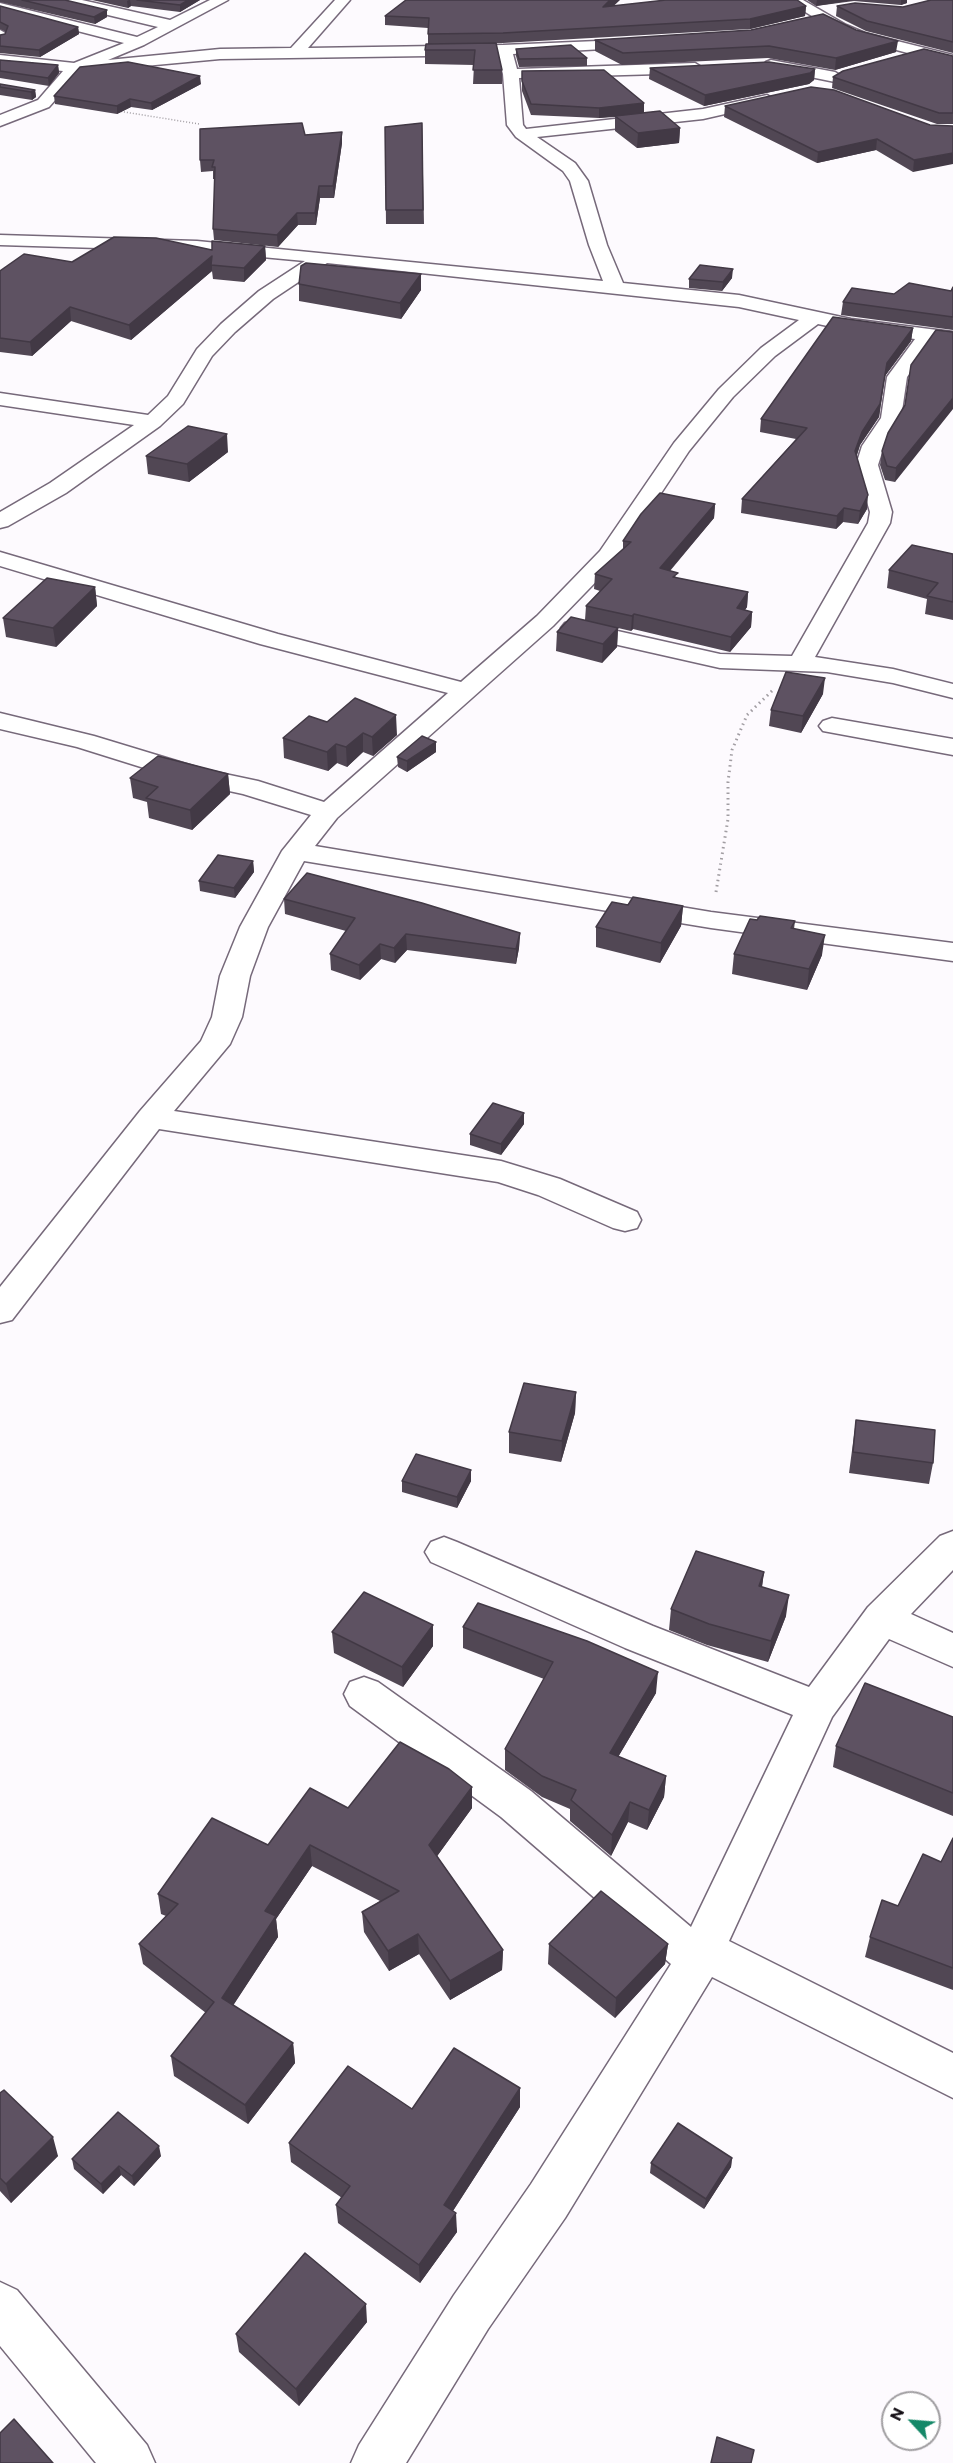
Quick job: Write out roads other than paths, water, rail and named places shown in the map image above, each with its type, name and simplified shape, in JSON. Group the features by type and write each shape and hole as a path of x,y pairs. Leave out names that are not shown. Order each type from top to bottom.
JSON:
{"street":[{"path":"63,0 170,25"},
{"path":"187,0 215,3"},
{"path":"297,51 343,0"},
{"path":"793,0 825,13 841,28 860,36 953,60"},
{"path":"0,121 46,102 68,73 76,68 139,42 215,3"},
{"path":"0,6 139,42"},
{"path":"802,23 825,13"},
{"path":"0,60 76,68 219,54 297,51 503,50 657,42"},
{"path":"892,61 953,43"},
{"path":"503,50 511,74 515,125 522,134 569,167 579,181 598,245 616,289"},
{"path":"751,65 776,65 821,76 843,75 810,91"},
{"path":"511,74 710,68"},
{"path":"33,90 55,93"},
{"path":"522,134 703,114 778,97"},
{"path":"0,110 20,112"},
{"path":"0,240 197,246 323,256 739,301 851,326 953,338"},
{"path":"0,521 58,488 153,422 176,400 204,353 228,328 266,295 323,256"},
{"path":"0,1311 151,1118 215,1044 227,1017 235,976 255,927 296,851 327,812 544,621 608,556 681,447 726,393 768,352 815,317"},
{"path":"800,663 879,523 881,512 867,465 873,446 891,418 897,377 927,336"},
{"path":"0,399 153,422"},
{"path":"0,559 269,639 464,690"},
{"path":"544,621 720,661 800,663 853,669 953,691"},
{"path":"0,721 85,741 201,777 249,787 327,812"},
{"path":"832,726 953,747"},
{"path":"296,851 711,920 953,952"},
{"path":"151,1118 501,1172 549,1188 625,1220"},
{"path":"377,2463 471,2312 548,2201 700,1955 817,1707 882,1618 953,1546"},
{"path":"444,1552 639,1637 817,1707"},
{"path":"882,1618 953,1651"},
{"path":"364,1694 516,1804 700,1955 953,2076"},
{"path":"0,2307 129,2463"}]}
